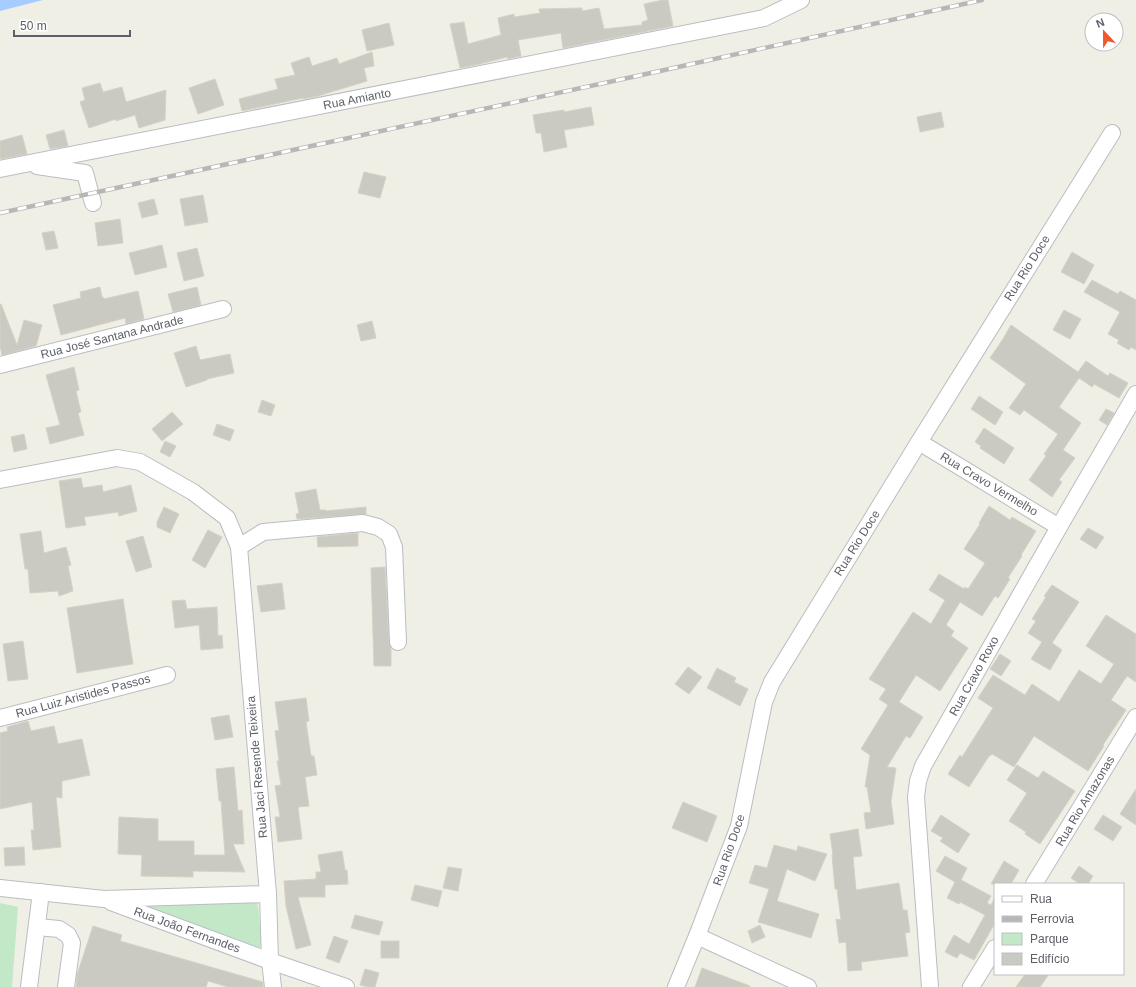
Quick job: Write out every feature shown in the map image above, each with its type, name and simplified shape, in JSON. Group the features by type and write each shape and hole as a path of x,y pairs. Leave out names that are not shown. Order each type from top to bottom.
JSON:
{"street":[{"name":"Rua Amianto","path":"0,169 713,29 764,18 801,0"},
{"name":"Rua Rio Doce","path":"676,987 739,826 764,702 772,682 919,442 1112,133"},
{"path":"25,164 85,173 93,203"},
{"name":"Rua José Santana Andrade","path":"0,365 224,309"},
{"name":"Rua Cravo Roxo","path":"930,987 916,797 918,781 923,766 1059,526 1130,419 1136,394"},
{"name":"Rua Cravo Vermelho","path":"919,442 1059,526"},
{"name":"Rua Jaci Resende Teixeira","path":"0,480 117,458 140,462 193,492 227,518 239,547 268,894 270,961 273,987"},
{"path":"239,547 263,532 363,523 378,527 389,534 394,547 398,642"},
{"name":"Rua Luiz Aristides Passos","path":"0,718 167,674"},
{"name":"Rua Rio Amazonas","path":"1035,883 1136,717"},
{"name":"Rua João Fernandes","path":"0,888 104,899 268,894"},
{"path":"29,987 41,892"},
{"name":"Rua João Fernandes","path":"104,899 270,961 346,987"},
{"path":"37,927 60,929 68,935 72,943 66,987"},
{"path":"697,936 808,987"},
{"path":"971,987 994,950"}],"green space":[{"path":"142,900 255,900 258,906 262,945 258,948 144,907"},
{"path":"0,903 18,907 12,987 0,987"}],"water":[{"path":"0,0 43,0 0,11"}],"building":[{"path":"668,0 673,26 563,48 561,33 518,40 521,56 508,59 507,57 460,68 450,24 464,22 468,44 501,35 498,18 514,14 514,17 540,13 539,9 582,8 582,11 599,8 604,29 642,25 642,22 648,20 644,4"},
{"path":"389,23 394,45 367,51 362,30"},
{"path":"372,52 374,66 364,68 367,81 318,96 242,111 239,99 278,89 275,79 295,75 291,63 309,57 312,66 337,58 339,64"},
{"path":"215,79 224,105 198,114 189,88"},
{"path":"100,83 103,92 122,87 126,102 166,90 165,120 139,128 135,115 116,121 116,119 89,128 80,102 85,100 82,88"},
{"path":"591,107 594,125 564,130 567,147 544,152 541,133 536,133 533,115 564,110 564,112"},
{"path":"941,112 944,127 920,132 917,117"},
{"path":"64,130 68,146 50,149 46,135"},
{"path":"22,135 27,154 0,159 0,141"},
{"path":"364,172 386,177 380,198 358,193"},
{"path":"203,195 208,222 185,226 180,199"},
{"path":"154,199 158,214 142,218 138,203"},
{"path":"120,219 123,243 98,246 95,223"},
{"path":"54,231 58,248 46,250 42,233"},
{"path":"162,245 167,267 135,275 129,253"},
{"path":"197,248 204,276 184,281 177,253"},
{"path":"1072,252 1094,265 1084,284 1061,272"},
{"path":"1092,280 1118,294 1120,291 1136,300 1136,350 1131,347 1129,350 1117,343 1119,340 1108,334 1120,312 1084,292"},
{"path":"100,287 102,297 104,299 138,291 144,319 126,324 125,318 61,335 53,305 81,298 80,292"},
{"path":"197,287 201,305 173,312 168,294"},
{"path":"0,304 17,345 24,320 42,325 36,346 2,355 0,346"},
{"path":"1064,310 1081,319 1070,339 1053,330"},
{"path":"372,321 376,338 361,341 357,325"},
{"path":"1011,325 1078,372 1086,361 1108,376 1110,373 1128,383 1119,398 1094,384 1092,387 1079,378 1059,407 1081,423 1063,450 1075,458 1059,480 1062,482 1052,497 1029,480 1046,456 1044,454 1058,434 1024,410 1020,415 1009,408 1026,384 990,358"},
{"path":"196,346 200,360 230,354 234,373 207,379 186,387 174,353"},
{"path":"74,367 79,390 76,391 81,412 78,413 84,435 50,444 46,428 60,425 46,375"},
{"path":"979,396 1003,412 995,425 971,409"},
{"path":"262,400 275,405 271,416 258,412"},
{"path":"1106,409 1114,413 1107,425 1099,420"},
{"path":"172,412 183,424 162,441 152,429"},
{"path":"217,424 234,430 230,441 213,435"},
{"path":"984,428 1014,448 1004,464 980,448 981,446 975,442"},
{"path":"24,434 27,449 14,452 11,437"},
{"path":"165,441 176,446 170,457 160,452"},
{"path":"81,478 83,488 102,485 103,492 131,485 137,511 119,516 118,512 84,517 86,525 66,528 59,481"},
{"path":"316,489 320,510 326,511 366,507 366,514 297,519 296,514 299,513 295,493"},
{"path":"989,506 1010,520 1012,517 1036,531 1021,555 1022,556 1008,578 1010,579 998,598 995,596 982,616 960,602 946,625 954,631 951,636 968,648 940,691 916,675 899,702 923,717 910,738 906,736 887,767 896,768 891,801 894,824 866,829 864,813 871,812 867,787 865,787 870,755 861,749 888,705 879,699 886,689 869,679 913,612 931,624 945,600 929,590 939,574 964,589 965,587 968,589 985,563 964,549 980,524 979,523"},
{"path":"164,507 179,514 170,533 157,527 157,522"},
{"path":"1088,528 1104,537 1096,549 1080,539"},
{"path":"208,530 222,537 205,568 192,560"},
{"path":"41,531 44,553 66,547 71,565 68,566 73,591 59,596 58,591 30,593 28,569 25,569 20,534"},
{"path":"358,533 358,546 318,547 317,537"},
{"path":"143,536 152,567 136,572 126,541"},
{"path":"385,567 391,666 374,666 371,568"},
{"path":"282,583 285,609 261,612 257,586"},
{"path":"1052,585 1079,602 1052,643 1062,650 1050,670 1031,659 1042,642 1028,633 1036,621 1032,619 1046,597 1044,596"},
{"path":"123,599 133,664 77,673 67,608"},
{"path":"185,600 187,609 217,607 218,636 222,635 223,648 201,650 199,625 175,628 172,601"},
{"path":"1106,615 1136,634 1136,682 1127,676 1111,700 1126,710 1088,771 1034,736 1014,767 992,754 989,756 969,787 948,774 960,755 962,757 993,708 978,698 993,675 1025,695 1032,684 1059,702 1079,670 1101,684 1114,664 1086,646"},
{"path":"23,641 28,679 8,681 3,644"},
{"path":"1000,654 1011,661 1001,676 990,669"},
{"path":"688,667 702,677 689,694 675,684"},
{"path":"717,668 736,678 734,682 748,689 740,706 707,688"},
{"path":"306,698 309,721 306,722 311,756 314,756 317,775 305,777 309,806 298,807 302,839 278,842 275,817 280,817 275,786 281,785 277,761 279,761 275,731 279,730 275,702"},
{"path":"229,715 233,737 215,740 211,718"},
{"path":"28,721 31,731 54,726 58,744 82,739 90,775 62,781 62,798 56,797 61,847 33,850 31,830 34,830 32,802 0,809 0,733 8,731 7,727"},
{"path":"1017,765 1038,778 1043,771 1075,791 1040,844 1025,834 1026,832 1009,821 1027,793 1007,780"},
{"path":"234,767 238,811 242,810 244,844 233,844 245,872 193,871 193,877 141,876 142,855 118,854 119,817 158,819 158,841 194,841 194,855 225,855 221,801 219,801 216,769"},
{"path":"1136,789 1136,825 1120,814"},
{"path":"683,802 717,816 707,842 672,828"},
{"path":"941,815 970,834 958,853 940,841 943,838 931,831"},
{"path":"1103,815 1122,827 1113,841 1094,829"},
{"path":"858,829 862,856 853,857 856,890 899,883 903,910 907,910 910,932 905,933 908,956 861,962 862,970 848,971 846,942 839,943 836,919 841,920 837,889 835,889 830,834"},
{"path":"774,845 797,851 798,846 827,854 815,881 787,869 777,901 819,914 811,938 758,922 769,889 749,883 755,865 767,868"},
{"path":"24,847 25,865 5,866 4,848"},
{"path":"342,851 345,870 347,870 348,884 325,885 325,897 298,897 311,945 296,949 286,906 284,881 316,879 316,872 321,872 318,855"},
{"path":"945,856 967,868 961,880 991,896 987,903 991,905 994,899 994,925 974,960 960,953 957,958 945,952 954,935 969,944 985,915 960,902 959,904 947,898 955,882 936,871"},
{"path":"1004,861 1019,870 1012,883 991,884"},
{"path":"1079,866 1093,876 1089,883 1078,883 1071,878"},
{"path":"448,867 462,869 458,891 443,888"},
{"path":"415,885 442,891 438,907 411,900"},
{"path":"355,915 383,922 379,935 351,928"},
{"path":"760,925 765,937 752,943 748,931"},
{"path":"93,926 122,935 120,941 263,982 263,987 228,987 208,981 206,987 76,987 77,975"},
{"path":"334,936 348,941 339,963 326,958"},
{"path":"381,941 399,941 399,958 381,958"},
{"path":"702,968 750,986 750,987 695,987"},
{"path":"365,969 379,973 375,987 360,985"},
{"path":"1024,975 1048,975 1040,987 1016,987"}],"railway":[{"path":"0,213 982,0"}]}
